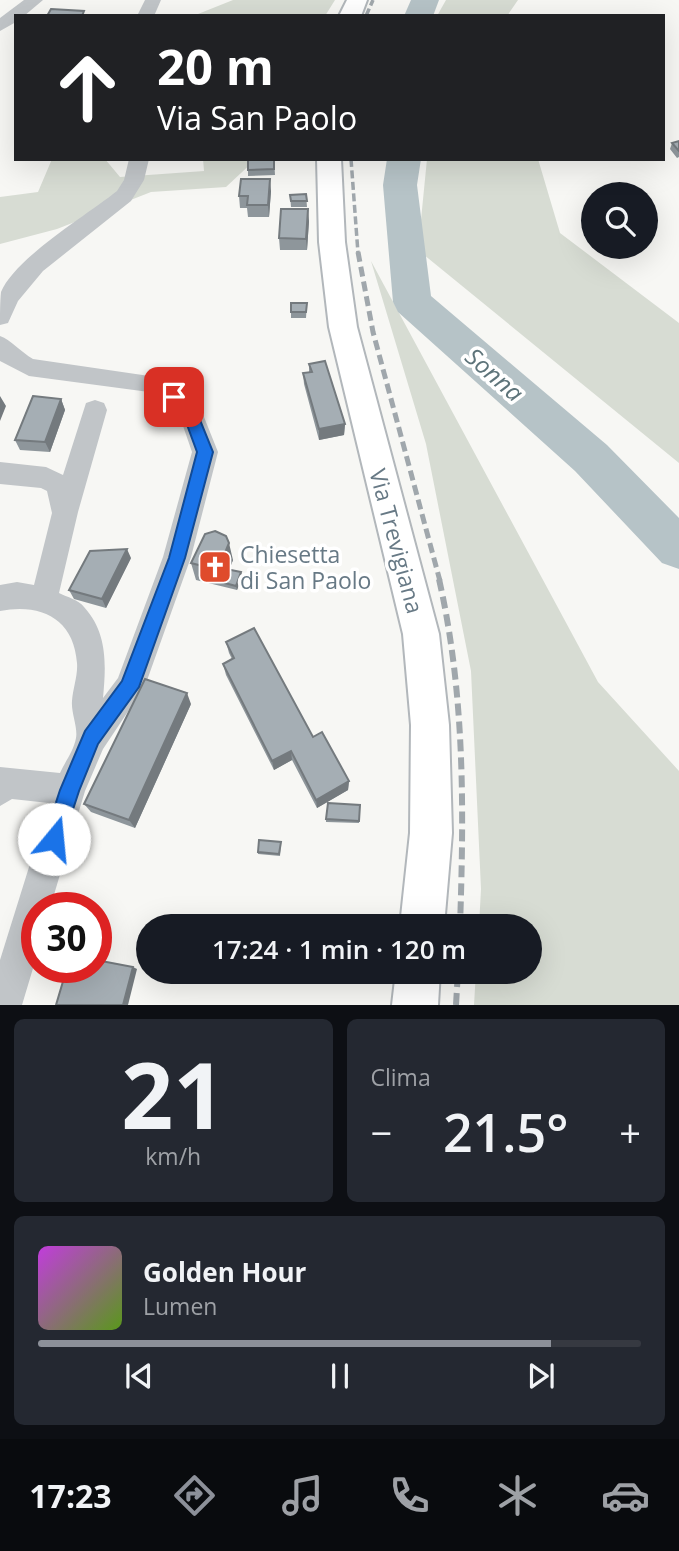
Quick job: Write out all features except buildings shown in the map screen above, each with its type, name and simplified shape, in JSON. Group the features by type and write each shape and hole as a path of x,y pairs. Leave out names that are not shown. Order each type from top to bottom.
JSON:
{"main road":[{"name":"Via Trevigiana","path":"329,161 332,242 342,327 421,634 430,725 431,820 423,914"},
{"path":"415,1005 417,984"}],"street":[{"path":"16,14 35,0"},
{"path":"0,317 4,304 29,270 124,196 134,180 139,161"},
{"path":"0,345 10,357 29,367 155,384 174,397 193,419 205,452 177,558 130,687 92,738 69,790 4,1005"},
{"path":"44,599 65,513 95,410"},
{"path":"0,473 46,478 58,485 65,513"},
{"path":"0,598 17,595 44,599 73,614 86,635 92,664 87,705 92,738"},
{"path":"0,790 3,782 69,790"}],"shaded area":[{"path":"233,0 335,0 326,14 198,14"},
{"path":"446,0 518,0 508,14 438,14"},
{"path":"51,161 107,161 120,177 204,171 203,161 254,161 226,187 151,192 57,229 0,244 0,197 38,192"},
{"path":"427,161 539,161 560,233 581,249 581,259 594,259 679,323 679,463 418,250"},
{"path":"371,261 598,682 679,771 679,1005 474,1005 475,984 542,984 542,914 480,914 481,889 471,671 426,444"}],"waterway":[{"name":"Sonna","path":"419,14 425,0"},
{"name":"Sonna","path":"404,161 400,185 412,302 591,458 679,549"}],"railway":[{"path":"367,14 373,0"},
{"path":"351,161 358,253"},
{"path":"358,252 373,332 440,581"},
{"path":"439,579 454,665 461,752 460,914"},
{"path":"456,1005 457,984"}],"place":[{"name":"Chiesetta di San Paolo","path":"215,567"}],"route":[{"path":"54,839 69,790 92,738 130,687 177,558 205,452 193,419 174,397"}]}
